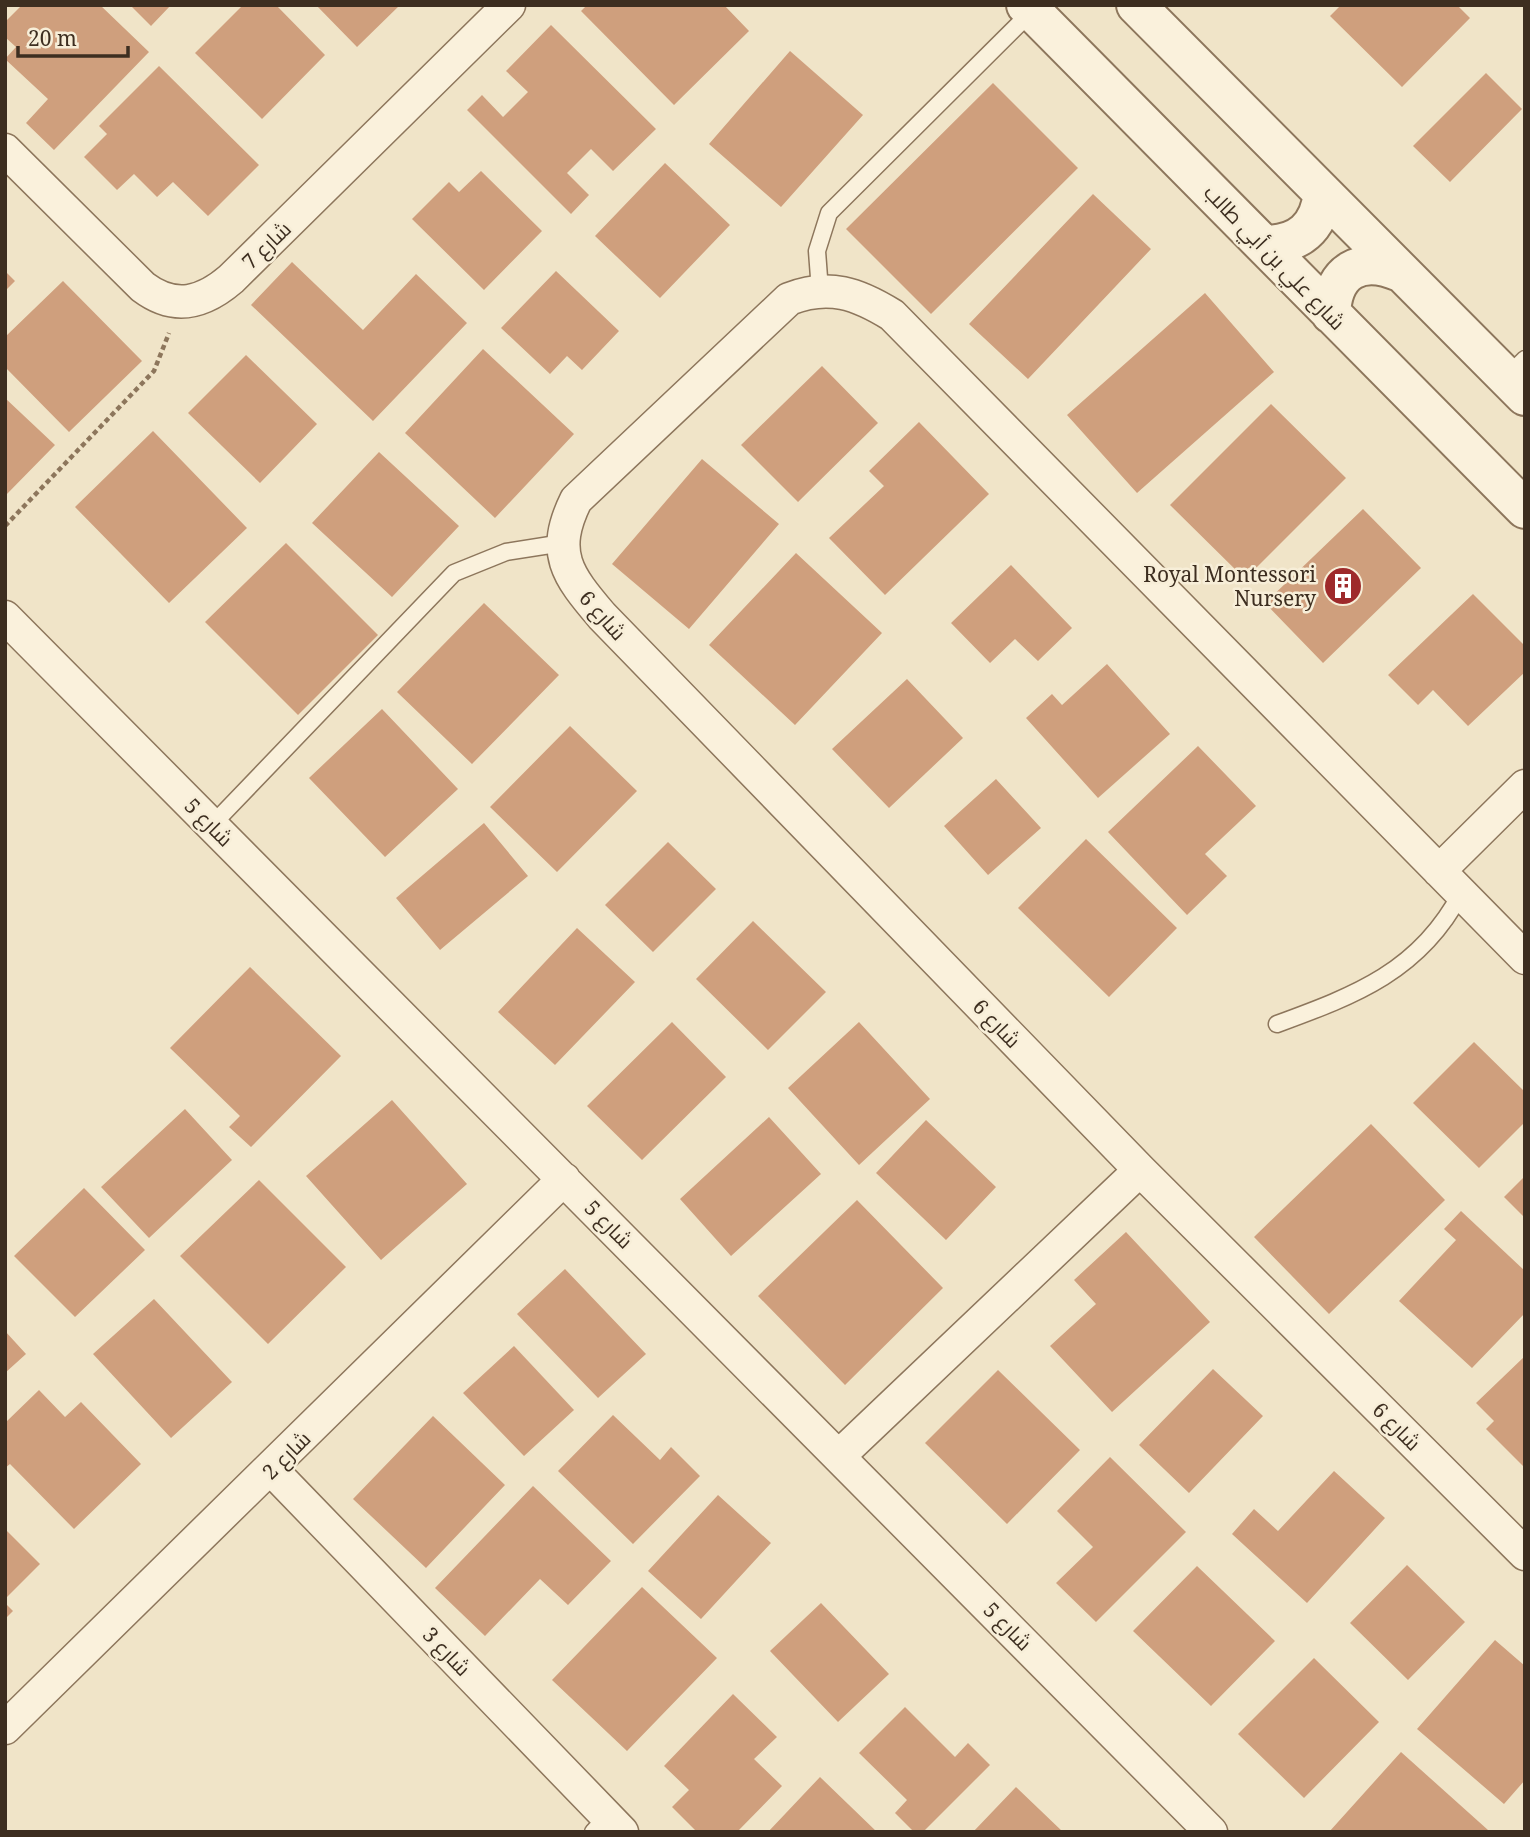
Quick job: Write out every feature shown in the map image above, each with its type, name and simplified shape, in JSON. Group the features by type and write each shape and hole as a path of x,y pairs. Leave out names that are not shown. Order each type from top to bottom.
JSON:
{"street":[{"name":"شارع 7","path":"181,303 206,298 231,279 509,5"},
{"path":"1136,5 1400,272 1519,378"},
{"name":"شارع علي بن أبي طالب","path":"1029,8 1525,509"},
{"path":"5,150 143,287 167,301 181,303"},
{"path":"1264,245 1283,245 1299,238 1313,227 1321,211 1323,193"},
{"path":"1331,314 1332,293 1343,276 1361,265 1381,264 1400,272"},
{"name":"شارع 6","path":"1525,958 892,315 862,297 820,291 789,299 576,500 565,521 564,561 572,580 601,616 1140,1170 1525,1554"},
{"name":"شارع 5","path":"5,617 1211,1832"},
{"path":"1450,882 1525,786"},
{"path":"838,1455 1140,1170"},
{"name":"شارع 2","path":"5,1728 564,1179"},
{"name":"شارع 3","path":"271,1469 607,1827"}],"lane":[{"path":"820,291 817,251 829,213 1029,8"},
{"path":"212,825 454,573 506,552 563,543"},
{"path":"1277,1024 1351,995 1392,972 1423,949 1447,919 1450,882"}],"path":[{"path":"5,526 154,371 181,303"}],"building":[{"path":"22,5 100,5 149,52 54,150 26,123 48,99 5,59 16,47 5,37 5,22"},
{"path":"130,5 171,5 151,26"},
{"path":"243,5 276,5 325,55 262,119 195,53"},
{"path":"316,5 400,5 357,47"},
{"path":"587,5 724,5 749,31 674,105 581,11"},
{"path":"1341,5 1457,5 1470,18 1402,87 1330,16"},
{"path":"551,25 656,129 613,171 591,149 567,173 589,195 571,214 467,110 482,95 503,117 528,92 506,71"},
{"path":"790,51 863,115 781,207 709,144"},
{"path":"159,66 259,165 208,216 173,182 157,197 134,174 117,190 84,157 107,134 99,126"},
{"path":"1486,73 1522,109 1450,182 1413,146"},
{"path":"993,83 1078,168 931,314 846,229"},
{"path":"665,163 730,225 660,298 595,236"},
{"path":"481,171 542,231 484,290 412,219 449,182 459,192"},
{"path":"1093,194 1151,249 1028,379 969,324"},
{"path":"292,262 363,330 416,274 467,323 373,421 251,305"},
{"path":"5,271 15,281 5,291"},
{"path":"556,271 619,331 582,370 567,356 550,374 501,328"},
{"path":"63,281 142,361 69,432 5,367 5,337"},
{"path":"1205,293 1274,372 1137,493 1067,415"},
{"path":"483,349 574,434 495,518 405,433"},
{"path":"246,355 317,424 260,483 188,413"},
{"path":"822,366 878,423 798,502 741,445"},
{"path":"5,398 55,445 5,496"},
{"path":"1271,404 1346,478 1245,579 1170,505"},
{"path":"919,422 989,494 885,595 829,538 884,486 869,471"},
{"path":"153,431 247,528 169,603 75,507"},
{"path":"379,452 459,526 392,597 312,523"},
{"path":"702,459 779,524 689,629 612,564"},
{"name":"Royal Montessori Nursery","path":"1363,509 1421,568 1323,663 1265,603"},
{"path":"286,543 378,635 298,715 205,622"},
{"path":"796,553 882,633 795,725 709,645"},
{"path":"1011,565 1072,628 1038,661 1015,639 990,663 951,623"},
{"path":"1473,594 1525,646 1525,672 1468,726 1433,690 1418,705 1388,675"},
{"path":"484,603 559,675 472,764 397,692"},
{"path":"1107,664 1170,734 1098,798 1026,718 1052,694 1062,705"},
{"path":"907,679 963,738 889,808 832,749"},
{"path":"382,709 458,789 385,857 309,778"},
{"path":"570,726 637,791 557,872 490,807"},
{"path":"1198,746 1256,806 1205,854 1227,876 1187,915 1108,832"},
{"path":"996,779 1041,828 988,875 944,826"},
{"path":"484,823 528,876 440,950 396,898"},
{"path":"1086,839 1177,928 1109,997 1018,908"},
{"path":"668,842 716,889 653,952 605,905"},
{"path":"753,921 826,992 768,1050 696,979"},
{"path":"577,928 635,982 555,1065 498,1012"},
{"path":"250,967 341,1056 251,1147 229,1127 240,1116 170,1048"},
{"path":"672,1022 726,1077 642,1160 587,1106"},
{"path":"859,1022 930,1099 859,1165 788,1088"},
{"path":"1474,1042 1525,1092 1525,1122 1479,1168 1413,1103"},
{"path":"392,1100 467,1184 381,1260 306,1176"},
{"path":"185,1109 232,1160 149,1238 101,1187"},
{"path":"769,1117 821,1174 731,1256 680,1199"},
{"path":"926,1120 996,1187 946,1240 876,1173"},
{"path":"1371,1124 1445,1200 1329,1314 1254,1237"},
{"path":"1525,1176 1525,1218 1504,1197"},
{"path":"259,1180 346,1267 268,1344 180,1256"},
{"path":"84,1188 145,1250 75,1317 14,1256"},
{"path":"857,1200 943,1288 845,1385 758,1296"},
{"path":"1461,1211 1525,1271 1525,1313 1472,1368 1399,1301 1456,1240 1444,1229"},
{"path":"1126,1232 1210,1322 1112,1412 1050,1346 1096,1304 1074,1280"},
{"path":"565,1269 646,1354 598,1398 517,1314"},
{"path":"154,1299 232,1382 171,1438 93,1354"},
{"path":"5,1331 26,1354 5,1373"},
{"path":"514,1346 574,1410 524,1456 463,1393"},
{"path":"1525,1356 1525,1468 1486,1429 1494,1421 1476,1403"},
{"path":"1213,1369 1263,1416 1189,1493 1139,1445"},
{"path":"998,1370 1080,1450 1007,1524 925,1443"},
{"path":"39,1390 65,1417 81,1402 141,1464 74,1529 10,1464 5,1468 5,1423"},
{"path":"613,1415 660,1460 671,1447 700,1476 633,1544 558,1471"},
{"path":"433,1416 505,1485 426,1568 353,1499"},
{"path":"1110,1457 1186,1532 1096,1622 1056,1583 1093,1547 1057,1511"},
{"path":"1334,1471 1385,1518 1307,1603 1232,1534 1254,1509 1278,1531"},
{"path":"533,1486 611,1561 568,1605 540,1579 485,1636 435,1588"},
{"path":"718,1495 771,1543 701,1619 648,1571"},
{"path":"5,1529 40,1564 5,1599"},
{"path":"1407,1565 1465,1622 1408,1680 1350,1623"},
{"path":"1197,1566 1275,1641 1211,1706 1133,1631"},
{"path":"642,1587 717,1658 627,1751 552,1680"},
{"path":"5,1603 13,1611 5,1619"},
{"path":"821,1603 889,1674 838,1722 770,1651"},
{"path":"1495,1640 1525,1666 1525,1780 1504,1804 1417,1729"},
{"path":"1314,1658 1379,1722 1304,1798 1238,1734"},
{"path":"733,1694 777,1737 754,1759 782,1786 737,1832 697,1832 672,1807 689,1790 664,1766"},
{"path":"905,1707 955,1757 968,1743 990,1765 923,1832 914,1832 895,1813 907,1800 859,1753"},
{"path":"1401,1752 1488,1830 1329,1832"},
{"path":"820,1777 877,1832 768,1832"},
{"path":"1016,1787 1063,1832 973,1832"}],"place":[{"name":"Royal Montessori Nursery","path":"1343,586"}]}
